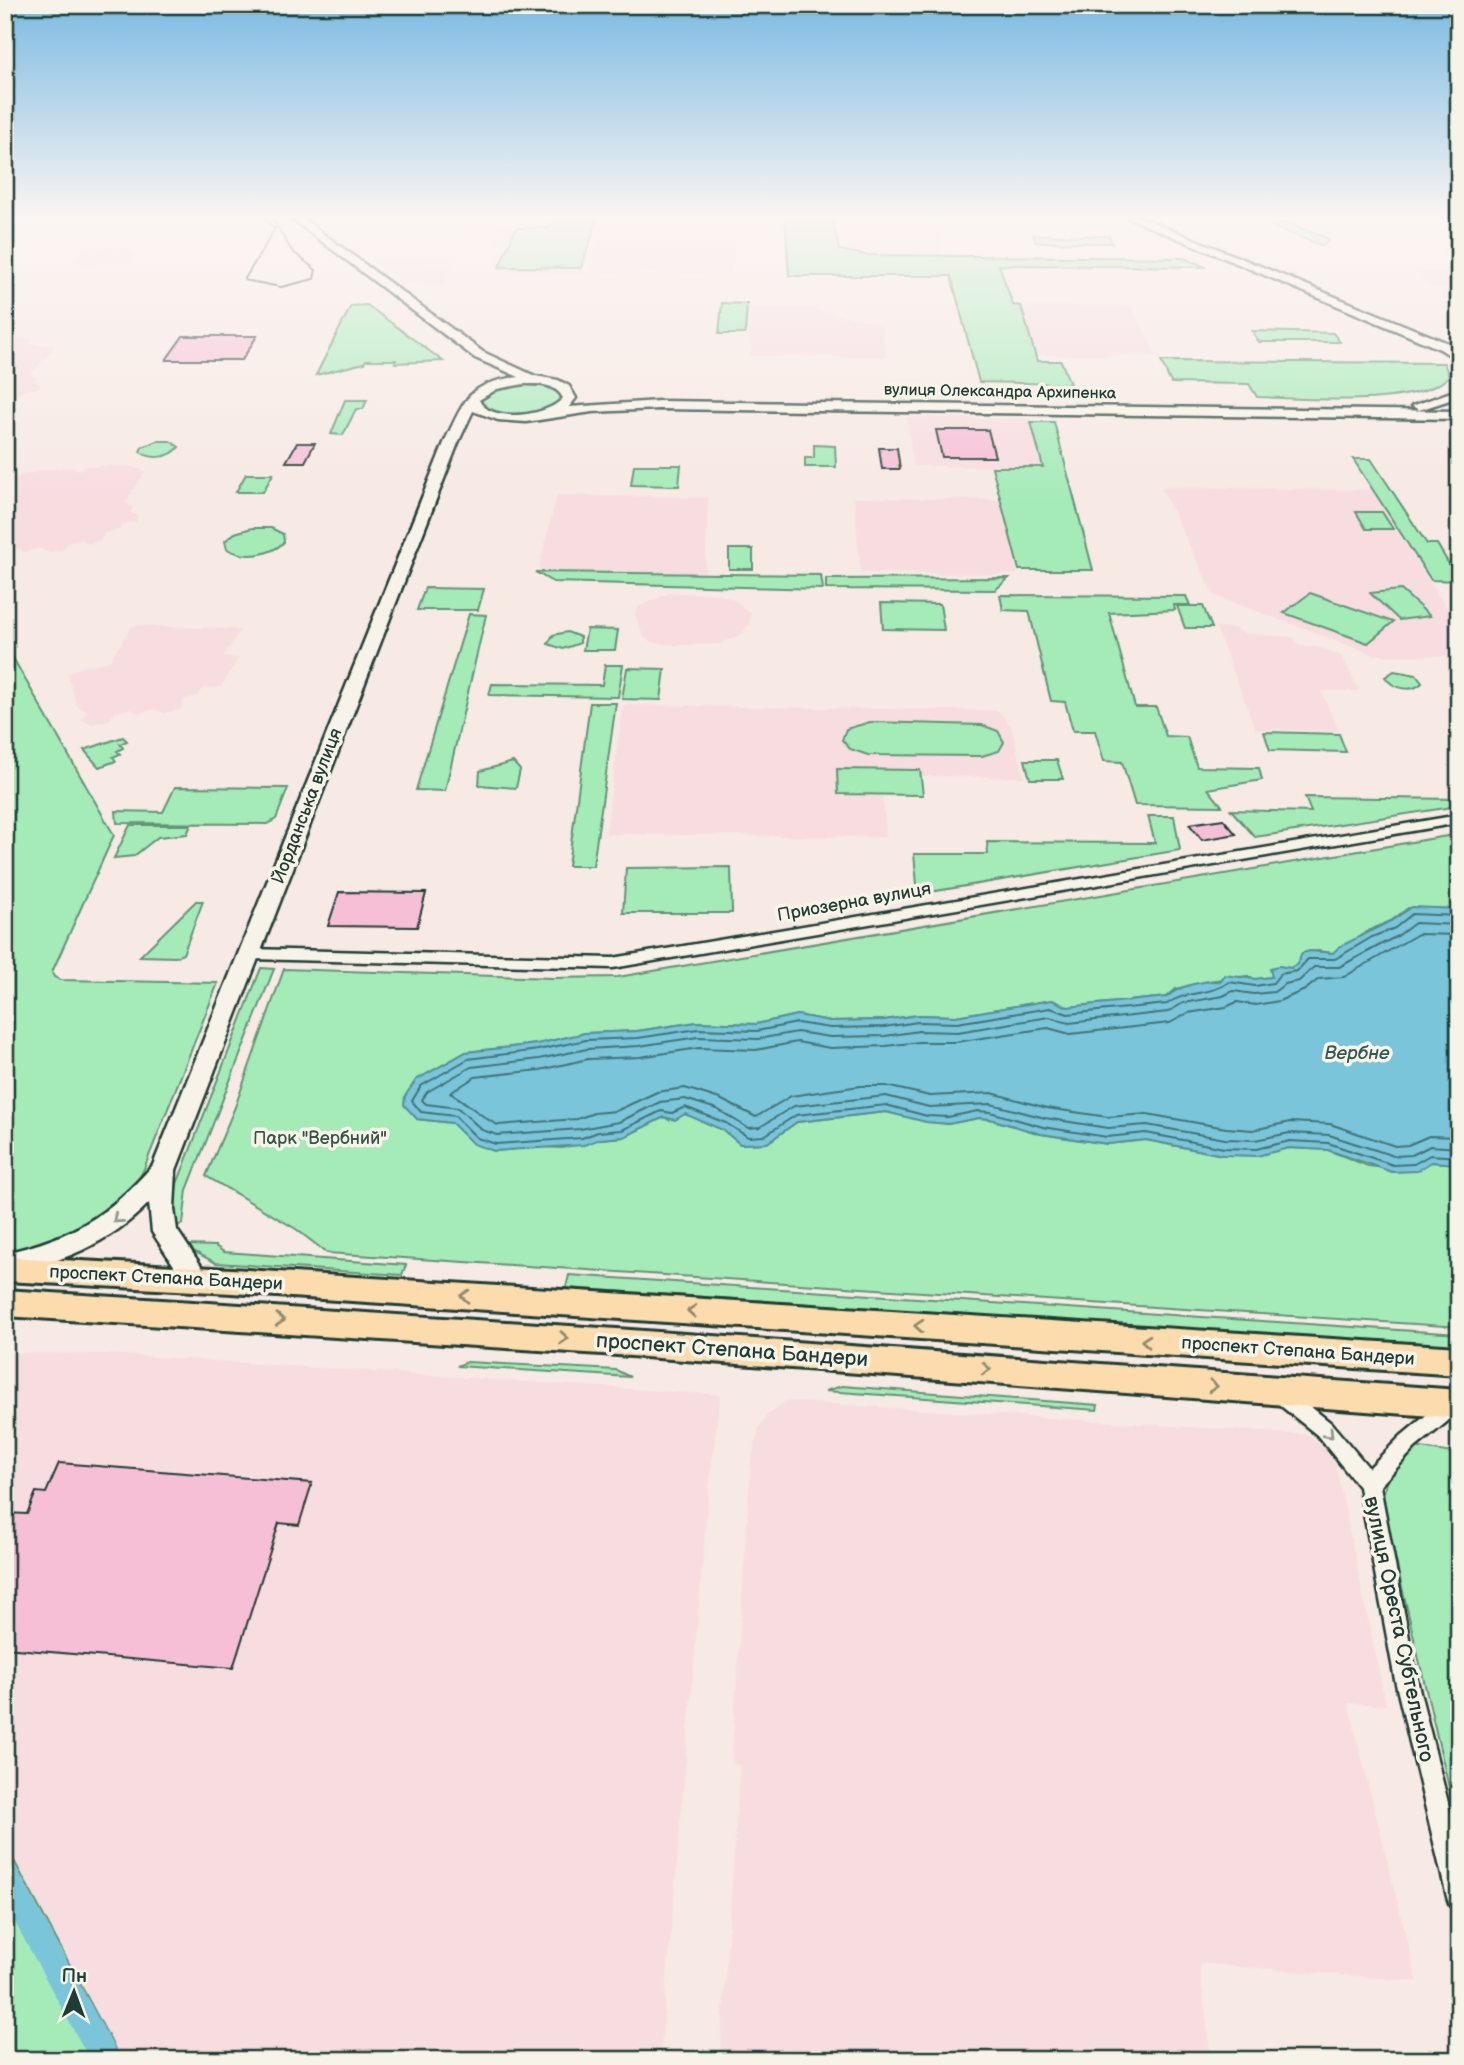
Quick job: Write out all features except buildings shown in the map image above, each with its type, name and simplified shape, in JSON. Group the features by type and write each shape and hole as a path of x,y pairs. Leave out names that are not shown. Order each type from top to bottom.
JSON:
{"main road":[{"name":"Йорданська вулиця","path":"197,1279 165,1232 161,1209 164,1170 451,443 473,397 475,371 400,311"},
{"path":"421,311 479,355 505,368 582,390"},
{"path":"1362,311 1459,356"},
{"path":"1375,311 1459,345"},
{"path":"524,418 485,414 476,408 473,397 484,388 508,381 552,383 569,393 569,401 560,410 542,416"},
{"name":"вулиця Олександра Архипенка","path":"602,394 661,399 1352,409 1430,404 1459,393"},
{"name":"вулиця Олександра Архипенка","path":"524,418 592,408 659,405 1459,415"},
{"path":"451,443 476,430 524,418"},
{"name":"Йорданська вулиця","path":"5,1267 66,1249 110,1226 139,1199 164,1170"},
{"name":"проспект Степана Бандери","path":"5,1267 1459,1362"},
{"name":"проспект Степана Бандери","path":"5,1303 617,1342 1456,1404"},
{"path":"5,1321 212,1315"}],"street":[{"name":"Приозерна вулиця","path":"250,954 612,963 1459,819"},
{"name":"вулиця Ореста Субтельного","path":"1276,1391 1324,1429 1369,1483 1406,1680 1459,1897"},
{"name":"вулиця Ореста Субтельного","path":"1369,1483 1408,1442 1456,1404"}],"shaded area":[{"path":"750,311 823,311 881,324 887,357 751,356"},
{"path":"1023,311 1134,311 1157,356 1035,355"},
{"path":"5,338 34,339 31,343 38,345 56,345 30,375 37,377 34,381 41,384 5,401"},
{"path":"907,417 1030,419 1043,467 913,466"},
{"path":"84,466 127,466 146,471 125,503 133,507 130,513 138,516 135,522 121,524 119,530 104,533 101,540 88,543 80,539 68,542 63,549 49,552 39,548 25,552 17,548 5,551 5,491 19,476 41,470 72,467 80,470"},
{"path":"1161,487 1371,490 1459,628 1459,656 1375,655 1214,595"},
{"path":"557,495 708,498 705,574 544,572 539,569"},
{"path":"854,498 1002,500 1017,574 861,573"},
{"path":"669,593 718,594 735,600 750,614 749,624 743,633 720,644 675,645 652,642 644,637 635,615 638,607"},
{"path":"131,627 235,629 239,631 223,657 238,658 221,687 203,688 198,696 184,699 180,709 165,713 154,709 139,713 130,709 115,712 109,720 92,724 82,719 88,711 77,706 67,674 110,661"},
{"path":"1216,628 1235,628 1244,634 1293,637 1299,646 1317,647 1342,657 1359,691 1321,691 1339,731 1256,729"},
{"path":"623,705 999,711 1011,726 1024,777 921,776 923,795 882,794 886,837 606,834"},
{"path":"5,1353 109,1354 720,1395 708,1496 660,2060 121,2060 5,1844"},
{"path":"785,1401 1309,1435 1334,1458 1386,1705 1348,1703 1417,1981 1199,1963 1211,2060 720,2060 740,1765 732,1764 732,1753 751,1462 759,1428 766,1417"}],"green space":[{"path":"348,311 376,311 443,361 395,363 396,360 366,360 364,363 316,375"},
{"path":"721,311 747,311 745,334 719,334"},
{"path":"960,311 1023,311 1037,361 1061,361 1070,384 979,382"},
{"path":"1252,331 1333,333 1340,342 1259,342"},
{"path":"1161,361 1444,363 1449,376 1434,386 1387,397 1257,397 1249,384 1171,383"},
{"path":"521,383 545,386 560,394 561,401 543,411 521,416 499,413 482,403 482,397 492,390"},
{"path":"345,400 367,400 363,409 356,409 343,435 331,434"},
{"path":"1031,422 1054,422 1093,570 1019,570 992,467 1043,467"},
{"path":"158,441 170,441 179,447 171,454 161,457 140,452 142,447"},
{"path":"814,445 835,446 836,467 805,467 805,458 814,458"},
{"path":"1353,459 1371,459 1427,544 1437,544 1459,581 1431,580"},
{"path":"634,465 681,465 679,486 631,485"},
{"path":"246,474 273,474 263,492 236,492"},
{"path":"1356,512 1382,512 1393,529 1366,529"},
{"path":"252,528 271,528 283,534 284,542 265,553 249,555 227,549 225,541 235,533"},
{"path":"729,549 753,549 753,569 729,569"},
{"path":"535,572 821,575 823,589 553,582"},
{"path":"1009,578 995,590 826,589 826,579"},
{"path":"425,588 484,589 478,610 417,610"},
{"path":"1401,590 1430,616 1399,620 1370,593"},
{"path":"1310,593 1393,622 1368,643 1284,613"},
{"path":"1000,595 1186,596 1190,605 1174,605 1175,610 1109,613 1135,707 1156,707 1166,736 1187,737 1197,767 1259,768 1262,780 1208,789 1222,806 1135,805 1122,762 1104,761 1095,731 1073,731 1065,702 1051,701 1029,611 1003,610"},
{"path":"881,603 940,604 944,630 883,629"},
{"path":"1177,606 1203,606 1212,628 1185,628"},
{"path":"469,614 486,615 445,791 416,790"},
{"path":"587,629 618,630 615,650 583,650"},
{"path":"567,632 580,637 580,643 563,649 548,644 553,635"},
{"path":"5,644 114,835 52,972 54,977 61,980 218,983 143,1171 126,1199 108,1216 65,1238 5,1251 5,832 8,818 5,810"},
{"path":"605,665 623,665 618,697 489,695 492,684 602,685"},
{"path":"627,668 665,669 661,700 622,699"},
{"path":"1394,671 1416,675 1422,683 1408,689 1398,687 1385,677"},
{"path":"590,703 616,703 593,866 568,866"},
{"path":"870,722 982,725 998,731 1004,742 999,751 982,756 868,755 850,749 842,740 846,729"},
{"path":"1264,732 1339,734 1346,752 1270,750"},
{"path":"123,737 127,741 120,744 123,748 117,751 120,754 113,757 116,761 99,767 84,750"},
{"path":"1025,760 1057,760 1063,779 1030,779"},
{"path":"513,762 520,770 516,788 479,785 480,771"},
{"path":"837,769 920,770 923,795 838,794"},
{"path":"175,787 288,788 276,819 267,824 117,823 116,811 163,812"},
{"path":"1305,797 1459,799 1459,806 1255,837 1231,810 1311,812"},
{"path":"1148,816 1174,816 1180,850 918,894 914,854 988,854 987,842 1155,843"},
{"path":"130,825 191,825 187,834 158,837 134,856 114,858"},
{"name":"Парк \"Вербний\"","path":"1459,834 1459,909 1408,908 1391,921 1370,930 1333,953 1302,953 1297,964 1290,968 1279,966 1273,977 1255,979 1246,976 1208,981 1176,989 1167,997 1068,1007 1052,1000 956,1016 918,1015 884,1020 830,1021 797,1015 756,1024 697,1022 637,1031 585,1033 537,1044 466,1052 416,1080 417,1119 452,1123 494,1151 562,1148 600,1139 624,1137 664,1117 669,1120 685,1114 723,1130 740,1144 767,1143 797,1122 886,1112 948,1124 979,1118 990,1119 1041,1134 1107,1144 1146,1140 1223,1155 1289,1148 1328,1150 1368,1166 1417,1171 1431,1162 1459,1164 1459,1327 327,1253 296,1229 206,1176 235,1107 284,969 552,978 618,977"},
{"path":"731,867 732,913 623,913 626,868"},
{"path":"196,901 203,901 183,954 176,957 140,956"},
{"path":"261,968 274,969 187,1190 183,1224 175,1226 174,1199 177,1184"},
{"path":"187,1245 215,1246 224,1252 406,1265 402,1275 216,1263"},
{"path":"569,1275 1459,1334 1459,1347 566,1288"},
{"path":"467,1362 616,1370 630,1377 457,1366"},
{"path":"842,1386 1098,1405 1097,1410 825,1391"},
{"path":"1415,1447 1459,1454 1459,1830 1382,1502 1387,1477"},
{"path":"5,1844 121,2060 5,2060"}],"water":[{"name":"Вербне","path":"1412,907 1459,909 1459,1164 1431,1162 1417,1171 1392,1172 1328,1150 1289,1148 1257,1156 1223,1155 1146,1140 1108,1144 1041,1134 990,1119 979,1118 948,1124 926,1122 886,1112 797,1122 767,1143 740,1144 723,1130 685,1114 675,1120 664,1117 624,1137 600,1139 584,1145 494,1151 473,1144 452,1123 417,1119 404,1105 405,1096 416,1080 466,1052 537,1044 585,1033 637,1031 697,1022 756,1024 797,1015 830,1021 884,1020 918,1015 956,1016 1052,1000 1068,1007 1167,997 1192,984 1220,981 1225,975 1255,979 1272,977 1270,968 1291,968 1297,964 1302,953 1310,951 1333,953 1339,947 1391,921"}],"waterway":[{"path":"5,1876 106,2060"}]}
